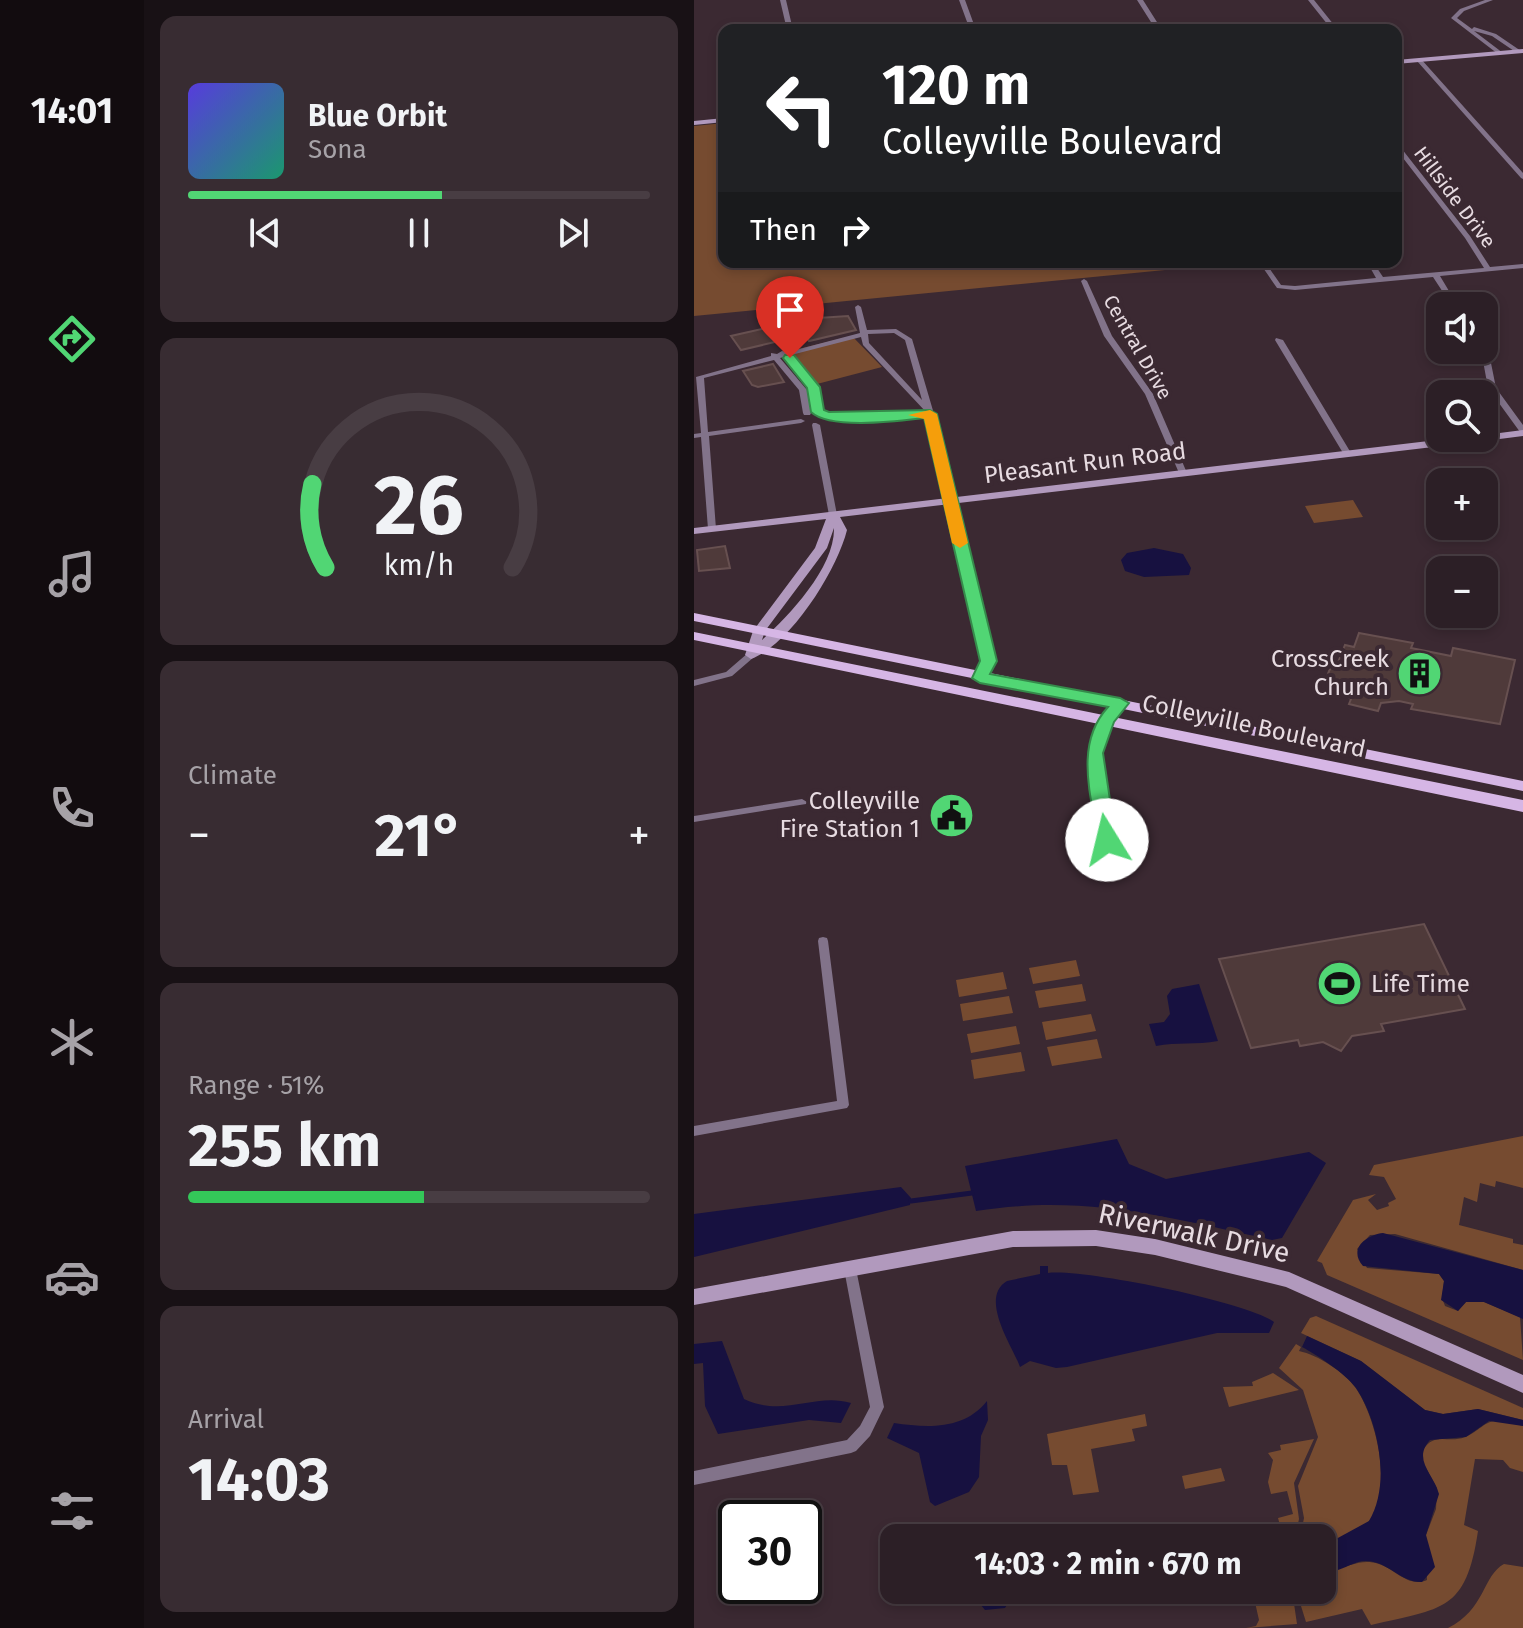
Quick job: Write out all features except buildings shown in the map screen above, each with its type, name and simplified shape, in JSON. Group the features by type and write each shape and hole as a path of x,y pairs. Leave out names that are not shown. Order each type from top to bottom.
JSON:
{"main road":[{"name":"Colleyville Boulevard","path":"694,617 980,678 1120,703 1523,786"},
{"name":"Colleyville Boulevard","path":"694,636 755,651 1523,806"},
{"path":"970,693 980,678"},
{"path":"1106,720 1120,703"}],"street":[{"path":"783,0 789,24"},
{"path":"962,0 971,24"},
{"path":"1140,0 1155,24"},
{"path":"1311,0 1330,24"},
{"path":"1490,0 1455,14 1464,27 1500,53"},
{"path":"1464,27 1494,35 1521,51"},
{"path":"1480,37 1494,35"},
{"path":"1402,61 1521,51"},
{"path":"1419,60 1523,177"},
{"path":"694,123 718,121"},
{"name":"Hillside Drive","path":"1402,153 1468,237 1488,269"},
{"path":"1266,268 1279,287 1523,266"},
{"path":"1374,268 1381,280"},
{"path":"1435,274 1446,292"},
{"name":"Central Drive","path":"1084,281 1108,336 1149,394 1183,473"},
{"path":"858,307 866,343 930,414"},
{"path":"712,529 699,436 697,381 705,374 743,363 864,333 887,330 902,334 908,339 930,414 988,661 980,678"},
{"path":"1279,340 1347,453"},
{"path":"785,353 813,387 826,421 816,425"},
{"path":"774,355 803,390 804,417"},
{"path":"1487,364 1492,388 1523,431"},
{"path":"699,436 822,414 888,418 930,414"},
{"path":"694,683 729,674 779,635 828,567 840,542 841,530 833,515 816,425 804,417"},
{"name":"Pleasant Run Road","path":"1498,435 1523,431"},
{"name":"Pleasant Run Road","path":"694,531 1426,444"},
{"path":"755,651 759,631 821,548 833,515"},
{"path":"1106,720 1094,761 1107,840"},
{"path":"694,819 802,802"},
{"path":"694,1131 843,1105 823,941"},
{"name":"Riverwalk Drive","path":"694,1297 1013,1239 1068,1237 1125,1242 1289,1280 1523,1384"},
{"path":"694,1478 851,1446 865,1431 877,1407 850,1269"}],"shaded area":[{"path":"718,124 718,268 1186,268 694,316 694,126"},
{"path":"852,336 882,367 817,384 790,351"},
{"path":"1353,500 1363,517 1314,523 1305,506"},
{"path":"1154,548 1183,554 1191,568 1189,575 1144,577 1125,571 1121,560 1127,553"},
{"path":"1076,960 1080,976 1033,984 1029,968"},
{"path":"1003,972 1007,989 959,997 956,980"},
{"path":"1082,984 1086,1001 1039,1008 1035,991"},
{"path":"1199,984 1218,1041 1156,1046 1149,1024 1164,1022 1170,1014 1167,996 1172,989"},
{"path":"1009,996 1013,1013 963,1021 960,1004"},
{"path":"1091,1014 1096,1031 1046,1040 1042,1022"},
{"path":"1016,1026 1020,1044 971,1053 967,1034"},
{"path":"1097,1039 1102,1058 1052,1066 1047,1047"},
{"path":"1021,1052 1025,1071 974,1079 971,1060"},
{"path":"1523,1136 1523,1188 1496,1181 1495,1187 1480,1183 1477,1202 1464,1197 1459,1225 1513,1239 1513,1243 1523,1245 1523,1270 1395,1234 1370,1235 1357,1249 1367,1268 1439,1274 1444,1281 1442,1298 1445,1306 1458,1311 1466,1302 1479,1300 1520,1317 1523,1360 1327,1275 1322,1263 1317,1261 1353,1200 1376,1194 1368,1200 1377,1210 1389,1206 1388,1203 1396,1199 1384,1177 1369,1175 1374,1165"},
{"path":"1117,1139 1129,1164 1166,1179 1309,1152 1326,1163 1282,1238 1272,1240 1125,1210 1053,1205 976,1211 965,1166"},
{"path":"901,1187 911,1198 910,1205 694,1257 694,1214"},
{"path":"1383,1233 1523,1270 1523,1319 1484,1302 1466,1302 1458,1311 1441,1300 1444,1281 1439,1274 1363,1266 1357,1254 1361,1244"},
{"path":"1040,1266 1048,1266 1048,1273 1094,1276 1200,1296 1274,1322 1269,1333 1217,1333 1067,1367 1056,1368 1030,1361 1020,1367 1000,1324 996,1299 999,1289 1007,1281 1040,1274"},
{"path":"1316,1316 1523,1408 1523,1420 1478,1409 1443,1414 1425,1410 1361,1361 1301,1333 1310,1318"},
{"path":"1307,1336 1361,1361 1425,1410 1443,1414 1478,1409 1523,1420 1523,1426 1489,1421 1466,1437 1430,1440 1425,1447 1424,1461 1439,1494 1426,1535 1435,1567 1422,1582 1407,1579 1374,1562 1357,1562 1336,1570 1336,1539 1369,1521 1376,1506 1381,1472 1379,1454 1371,1418 1356,1388 1345,1376 1302,1347"},
{"path":"722,1341 744,1399 773,1406 825,1400 851,1403 841,1423 809,1420 718,1434 705,1406 703,1363 694,1364 694,1344"},
{"path":"1296,1344 1301,1347 1299,1351 1314,1356 1344,1376 1355,1387 1370,1416 1381,1473 1376,1508 1364,1526 1336,1540 1336,1524 1303,1524 1298,1486 1318,1437 1303,1390 1279,1368"},
{"path":"1273,1373 1299,1390 1229,1407 1223,1387 1253,1386 1252,1382"},
{"path":"987,1401 988,1420 981,1436 979,1477 969,1492 935,1506 930,1502 919,1453 887,1438 894,1423 945,1425 968,1417"},
{"path":"1145,1414 1147,1426 1132,1429 1135,1441 1091,1449 1099,1492 1073,1495 1067,1465 1052,1465 1047,1434"},
{"path":"1501,1420 1523,1426 1523,1472 1510,1468 1503,1460 1475,1459 1464,1525 1478,1531 1473,1558 1458,1592 1433,1609 1371,1625 1362,1609 1306,1622 1300,1604 1336,1604 1336,1568 1371,1562 1414,1582 1427,1580 1426,1535 1436,1509 1437,1488 1423,1463 1423,1450 1432,1441 1459,1439 1490,1422"},
{"path":"1314,1439 1294,1483 1298,1524 1280,1524 1278,1518 1293,1514 1287,1491 1271,1494 1268,1482 1273,1460 1268,1453 1281,1450 1280,1445"},
{"path":"1221,1468 1225,1481 1185,1489 1182,1476"},
{"path":"1504,1564 1523,1567 1523,1628 1448,1628 1469,1612 1497,1569"},
{"path":"980,1604 1008,1604 1005,1608 985,1610"},
{"path":"1255,1604 1294,1604 1297,1624 1246,1628 1256,1626 1259,1620"}],"waterway":[{"path":"911,1201 972,1193"}],"slow traffic":[{"path":"915,415 930,414 960,543"}],"place":[{"name":"CrossCreek Church","path":"1420,673"},
{"name":"Colleyville Fire Station 1","path":"951,815"},
{"name":"Life Time","path":"1340,984"}],"route":[{"path":"790,358 817,394 818,412 827,416 888,418 930,414 988,661 980,678 1120,703 1106,720 1094,753 1107,840"}]}
